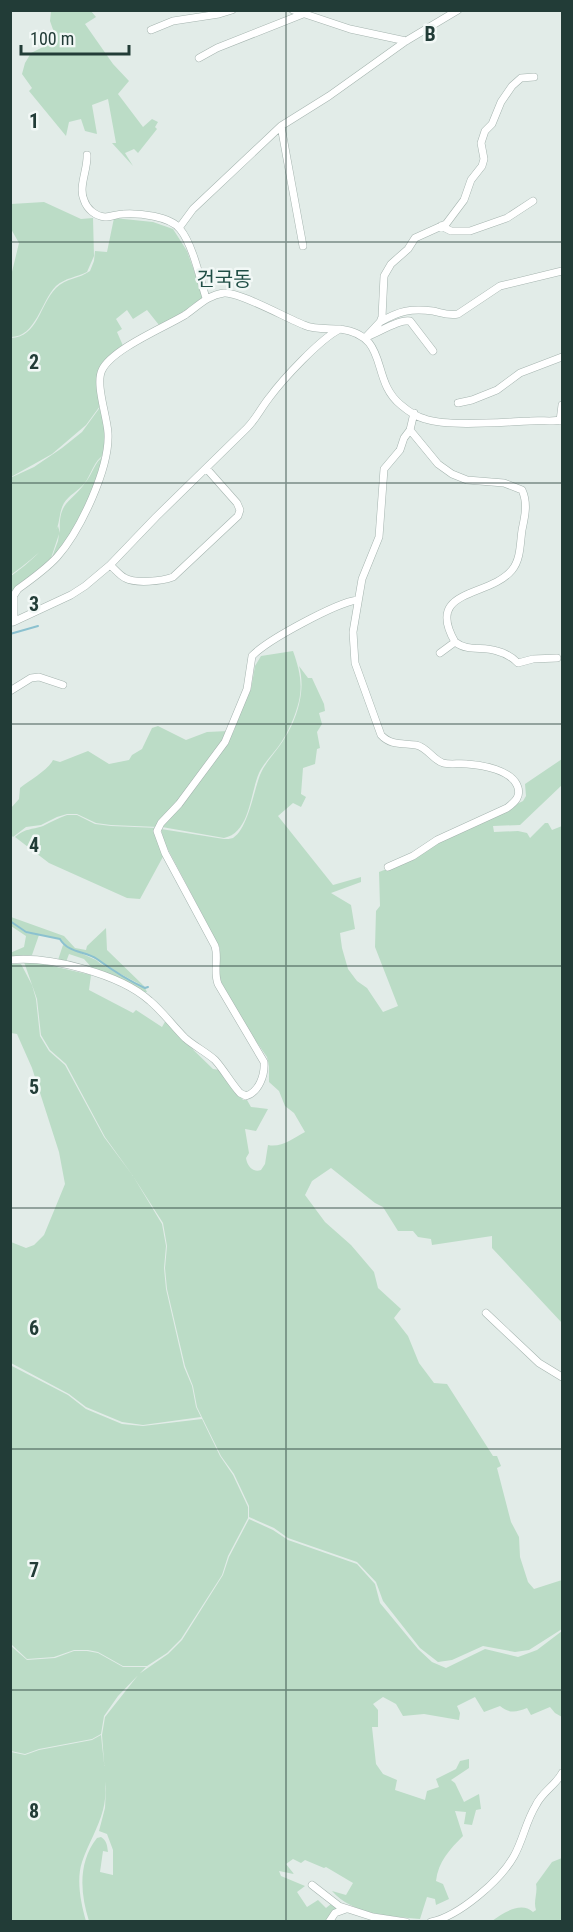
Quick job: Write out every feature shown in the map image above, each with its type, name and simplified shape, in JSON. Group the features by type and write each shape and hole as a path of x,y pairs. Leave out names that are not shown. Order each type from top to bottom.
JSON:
{"street":[{"path":"151,30 173,21 232,10"},
{"path":"294,10 371,34 406,41"},
{"path":"179,228 193,209 281,126 330,96 406,41 458,10"},
{"path":"199,58 217,48 303,14"},
{"path":"380,322 383,309 384,276 391,264 408,249 414,238 446,224 464,200 471,180 482,166 484,159 481,143 501,102 521,78 534,77"},
{"path":"281,126 303,246"},
{"path":"87,155 88,165 82,192 88,208 105,217 131,214 167,220 179,228 189,248 207,298"},
{"path":"441,226 451,231 470,231 507,218 533,201"},
{"path":"366,337 380,322 392,315 411,309 458,314 500,286 562,271"},
{"path":"340,329 320,344 281,384 257,417 110,565 71,595 12,623 14,595 18,589 56,559 68,544 105,466 108,433 100,378 102,368 122,351 185,314 207,298 226,293 231,294 305,326 340,329 354,331 366,337 375,352 384,383 389,391 403,406 426,420 456,423 561,421 562,405"},
{"path":"366,337 384,331 400,320 410,321 433,351"},
{"path":"458,403 497,390 520,373 562,357"},
{"path":"388,867 413,856 437,840 507,808 516,801 519,795 518,787 505,773 469,764 444,764 422,747 392,743 381,735 355,663 353,632 357,600 362,579 379,537 384,469 400,450 410,430 414,414"},
{"path":"410,430 438,464 452,474 467,480 504,483 522,490 526,499 518,560 513,569 498,580 459,598 447,610 455,642 466,648 496,650 510,656 518,663 533,659 557,658"},
{"path":"110,565 127,579 165,580 173,577 238,516 240,510 237,503 206,468"},
{"path":"10,960 37,959 111,979 132,989 149,999 184,1037 214,1059 240,1093 246,1096 253,1093 262,1077 264,1062 218,984 215,976 217,956 215,946 165,853 157,831 225,742 247,688 252,656 298,627 357,600"},
{"path":"440,653 455,642"},
{"path":"10,692 31,678 39,677 63,685"},
{"path":"486,1313 539,1363 562,1377"},
{"path":"431,1922 460,1910 496,1878 513,1858 537,1802 562,1773"},
{"path":"312,1885 339,1906 373,1917 406,1922"},
{"path":"330,1922 338,1911 349,1909"}],"green space":[{"path":"51,11 91,11 96,17 85,24 113,64 129,81 118,94 143,127 152,119 158,122 155,127 157,129 138,153 134,149 125,153 133,166 112,143 116,143 108,99 92,105 97,134 85,131 81,119 69,122 66,136 29,91 32,88 22,74 25,63 31,53 56,38 50,21"},
{"path":"44,202 81,219 93,218 94,256 87,272 67,279 56,286 32,325 19,335 11,337 11,276 19,243 11,229 11,204"},
{"path":"114,218 153,222 173,229 187,251 204,299 183,314 159,325 147,310 133,319 127,310 116,319 122,329 117,332 124,348 103,366 100,406 86,425 52,454 11,477 11,338 20,336 33,326 56,288 90,271 95,251 107,252"},
{"path":"101,406 106,434 105,454 95,464 84,484 64,503 58,525 50,540 11,575 10,478 34,467 62,448 82,432"},
{"path":"105,455 98,480 67,544 51,560 59,534 50,561 13,593 11,599 11,576 37,554 49,541 58,526 60,533 63,509 88,480 98,461"},
{"path":"293,651 300,682 297,707 285,736 259,773 248,812 239,829 233,835 224,838 162,827 223,749 234,731 240,711 251,689 255,666 261,656"},
{"path":"299,666 308,678 312,678 324,704 325,711 319,713 322,724 317,732 320,748 317,749 315,764 303,768 301,794 306,797 301,807 293,803 278,816 333,885 361,877 361,882 331,893 351,905 355,929 340,933 348,969 357,981 367,988 383,1012 398,1006 375,947 376,911 380,906 379,872 400,864 523,801 526,796 525,784 562,759 562,785 520,825 493,826 494,832 518,831 527,833 530,838 545,823 548,823 552,830 562,826 562,1323 492,1248 492,1236 432,1245 431,1239 418,1237 413,1231 398,1231 383,1207 331,1168 312,1181 305,1195 325,1222 351,1245 374,1272 378,1288 401,1309 394,1318 408,1336 419,1363 434,1383 447,1384 493,1456 497,1456 501,1466 497,1468 511,1522 519,1537 520,1557 528,1582 534,1589 562,1580 562,1629 529,1650 515,1652 483,1646 452,1660 438,1662 420,1648 383,1601 376,1582 357,1562 288,1538 274,1528 249,1517 249,1506 234,1474 221,1456 197,1407 193,1386 185,1366 167,1289 165,1268 167,1246 163,1223 105,1137 66,1064 50,1050 41,1035 37,999 24,962 35,962 91,975 89,990 133,1013 136,1010 162,1027 166,1020 175,1032 213,1069 220,1070 251,1107 268,1109 256,1131 245,1129 249,1153 246,1158 253,1169 261,1170 265,1164 268,1145 283,1144 305,1132 294,1113 285,1106 279,1091 269,1082 267,1057 249,1031 220,980 220,948 164,842 161,829 224,839 233,838 238,833 247,818 262,771 290,730 294,720 300,698"},
{"path":"158,726 186,740 207,732 228,731 224,742 158,827 96,823 77,814 67,814 41,825 26,827 13,837 11,835 11,808 19,799 20,788 43,771 53,760 60,762 88,751 109,764 129,760 132,755 142,749 152,728"},
{"path":"67,815 77,815 95,824 158,828 165,853 140,899 127,898 49,863 15,837"},
{"path":"11,917 64,936 75,948 86,950 87,946 106,928 107,950 145,987 70,947 61,939 26,932 11,921"},
{"path":"11,922 26,933 39,935 32,955 11,957 10,953 24,947 26,936 11,926"},
{"path":"63,945 96,960 145,988 147,992 138,992 118,982 113,975 93,969 84,959 69,954 66,962 58,960"},
{"path":"11,964 21,964 32,985 40,1036 49,1051 65,1065 104,1137 133,1176 162,1224 166,1246 164,1268 166,1289 184,1367 201,1417 143,1425 122,1422 86,1407 69,1394 11,1363 11,1242 26,1248 34,1245 44,1235 65,1184 59,1152 32,1068 17,1034 11,1033"},
{"path":"10,1365 68,1395 86,1409 122,1424 143,1426 202,1419 248,1507 248,1518 228,1556 222,1575 181,1639 167,1653 147,1666 123,1666 98,1652 88,1650 74,1650 54,1657 27,1659 11,1644"},
{"path":"249,1519 288,1540 357,1564 375,1584 380,1603 418,1649 432,1662 446,1668 485,1649 518,1657 537,1650 562,1631 562,1717 550,1707 531,1715 527,1708 513,1712 500,1706 484,1712 475,1697 457,1706 460,1713 459,1720 424,1714 403,1716 396,1704 383,1697 373,1704 378,1710 378,1727 372,1727 376,1764 383,1774 397,1780 395,1790 425,1800 427,1791 439,1787 436,1779 456,1769 460,1761 469,1759 469,1768 451,1780 455,1783 464,1802 479,1794 481,1809 476,1810 472,1825 464,1824 466,1812 455,1811 463,1836 449,1851 437,1874 436,1881 443,1884 449,1899 436,1905 435,1899 427,1897 420,1919 373,1913 350,1905 332,1891 346,1895 353,1883 326,1867 305,1860 301,1863 293,1859 286,1864 294,1874 279,1871 281,1876 305,1886 297,1892 307,1907 318,1900 326,1908 331,1904 337,1909 327,1921 89,1921 84,1900 84,1867 86,1857 97,1838 101,1837 104,1840 108,1852 103,1851 100,1872 113,1875 113,1850 107,1834 99,1831 105,1808 106,1788 102,1735 105,1717 139,1674 168,1654 182,1640 223,1575 229,1557"},
{"path":"11,1646 27,1660 55,1658 74,1651 87,1651 98,1653 123,1667 146,1667 118,1696 104,1716 101,1734 92,1739 39,1749 25,1754 11,1751"},
{"path":"101,1735 105,1801 79,1876 86,1921 11,1921 11,1752 25,1755 39,1750 92,1740"},
{"path":"562,1858 562,1921 492,1921 518,1908 533,1912 536,1910 536,1884 552,1862"}],"waterway":[{"path":"10,634 38,626"},
{"path":"10,921 26,932 60,939 67,947 92,956 132,982 145,988 148,987"}],"district":[{"name":"건국동","path":"224,279"}]}
